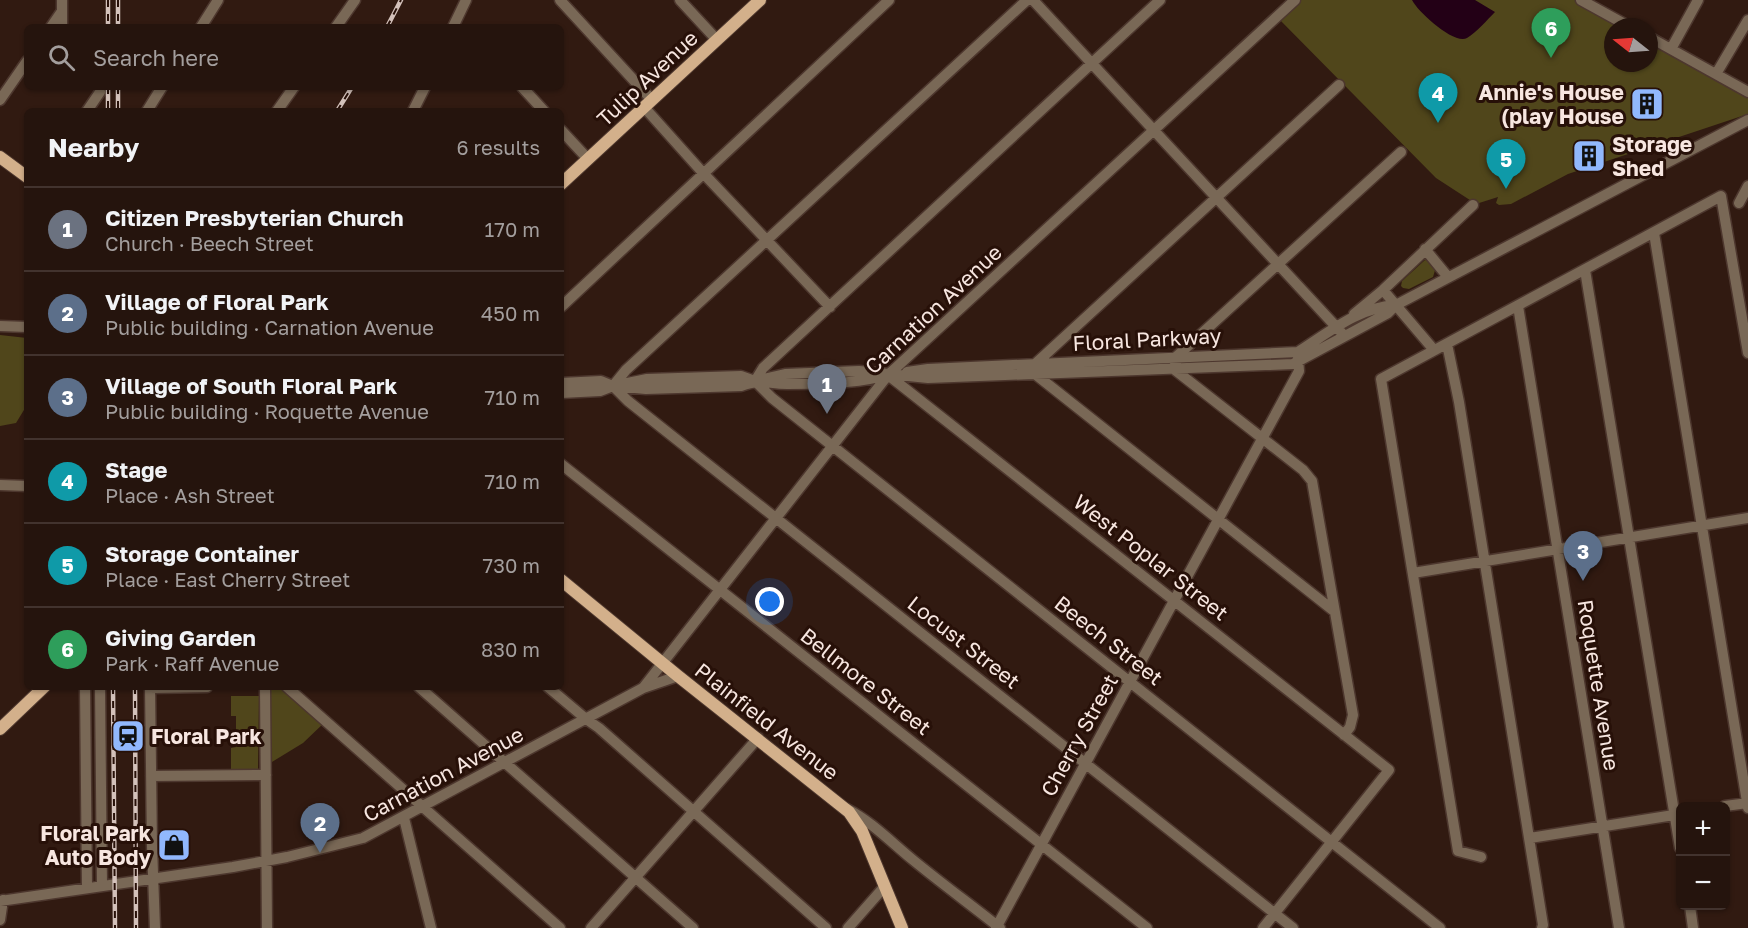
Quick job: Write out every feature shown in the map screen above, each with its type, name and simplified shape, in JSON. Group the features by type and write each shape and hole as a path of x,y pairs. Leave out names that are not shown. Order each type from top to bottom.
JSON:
{"main road":[{"name":"Tulip Avenue","path":"564,181 760,0"},
{"path":"0,157 24,175"},
{"name":"Plainfield Avenue","path":"564,582 844,807 858,824 902,928"},
{"path":"0,729 41,690"}],"street":[{"path":"203,0 216,4 203,24"},
{"path":"338,24 355,0"},
{"path":"459,24 465,0"},
{"path":"560,0 648,103 704,174 830,307"},
{"path":"680,0 717,39"},
{"path":"564,304 889,0"},
{"path":"613,386 626,369 1027,0"},
{"path":"1033,0 1278,265 1342,328 1473,205"},
{"path":"755,381 763,368 1160,0"},
{"name":"Carnation Avenue","path":"643,688 888,375 1295,0"},
{"path":"1581,0 1593,3 1616,18"},
{"path":"1671,49 1698,0"},
{"path":"53,24 62,6"},
{"path":"62,6 62,24"},
{"path":"1716,74 1748,20"},
{"path":"1658,42 1748,92"},
{"path":"0,100 24,65"},
{"path":"1334,611 1085,414 1034,369 1339,85"},
{"path":"149,108 160,90"},
{"path":"279,108 292,90"},
{"path":"417,108 424,90"},
{"path":"525,90 541,108"},
{"path":"89,108 100,92"},
{"name":"Floral Parkway","path":"1117,365 1175,370 1293,364 1342,328 1388,313 1396,305 1448,277 1748,120"},
{"path":"564,133 588,159"},
{"path":"1344,735 1350,727 1353,715 1312,481 1303,470 1175,370 1176,357 1401,152"},
{"path":"1739,203 1748,186"},
{"path":"1481,857 1458,851 1381,379 1721,196 1747,347"},
{"path":"1654,233 1748,804 1730,806"},
{"path":"1425,249 1448,277"},
{"path":"1585,270 1676,802"},
{"path":"1383,290 1434,350"},
{"name":"Roquette Avenue","path":"1518,306 1619,928"},
{"path":"0,326 24,327"},
{"path":"1448,344 1530,838 1542,928"},
{"name":"Floral Parkway","path":"564,393 600,391 613,386 647,380 695,383 741,376 755,381 785,374 820,377 859,371 928,378 972,372 1117,365 1176,357 1298,361"},
{"name":"Cherry Street","path":"998,927 1263,438 1298,361"},
{"name":"West Poplar Street","path":"888,375 1389,770 1332,842"},
{"name":"Floral Parkway","path":"564,383 601,381 613,386"},
{"name":"Beech Street","path":"755,381 772,398 831,446 1440,928"},
{"name":"Locust Street","path":"613,386 628,402 1293,928"},
{"name":"Bellmore Street","path":"564,466 1147,928"},
{"path":"0,485 24,486"},
{"path":"1413,573 1748,518"},
{"name":"Carnation Avenue","path":"1,900 267,861 363,838 643,688 678,676"},
{"path":"86,690 87,888"},
{"path":"100,690 102,886"},
{"path":"150,690 155,928"},
{"path":"266,690 267,928"},
{"path":"290,690 560,928"},
{"path":"422,690 693,928"},
{"path":"552,690 599,728 826,928"},
{"path":"591,928 758,738"},
{"path":"151,776 266,775"},
{"path":"844,807 865,818 890,841 998,927"},
{"path":"1530,838 1676,814"},
{"path":"404,818 431,928"},
{"path":"867,843 877,839 890,841"},
{"path":"1263,928 1332,842"},
{"path":"848,928 885,886"},
{"path":"0,920 1,900"},
{"path":"1691,910 1694,928"}],"shaded area":[{"path":"1295,0 1576,0 1609,18 1604,18 1604,72 1658,72 1658,45 1748,94 1748,114 1568,174 1511,204 1499,205 1496,203 1498,197 1476,204 1436,178 1277,17"},
{"path":"1412,0 1475,0 1495,12 1471,35 1461,39 1437,26 1421,12"},
{"path":"1425,260 1431,261 1436,267 1433,277 1409,289 1403,288 1402,281"},
{"path":"0,335 24,338 24,410 16,423 0,426"},
{"path":"267,690 288,690 325,722 303,743 267,765"},
{"path":"231,696 259,696 258,769 231,769 231,748 236,747 236,716 231,716"}],"railway":[{"path":"108,0 108,24"},
{"path":"118,0 118,24"},
{"path":"389,24 401,0"},
{"path":"108,90 108,108"},
{"path":"118,90 118,108"},
{"path":"339,108 350,90"},
{"path":"113,690 115,928"},
{"path":"135,690 136,928"}],"place":[{"name":"Giving Garden","path":"1551,58"},
{"name":"Annie's House (play House","path":"1647,104"},
{"name":"Stage","path":"1438,123"},
{"name":"Storage Shed","path":"1589,156"},
{"name":"Storage Container","path":"1506,189"},
{"name":"Citizen Presbyterian Church","path":"827,414"},
{"name":"Village of South Floral Park","path":"1583,581"},
{"name":"Floral Park","path":"128,736"},
{"name":"Floral Park Auto Body","path":"174,845"},
{"name":"Village of Floral Park","path":"320,853"}]}
